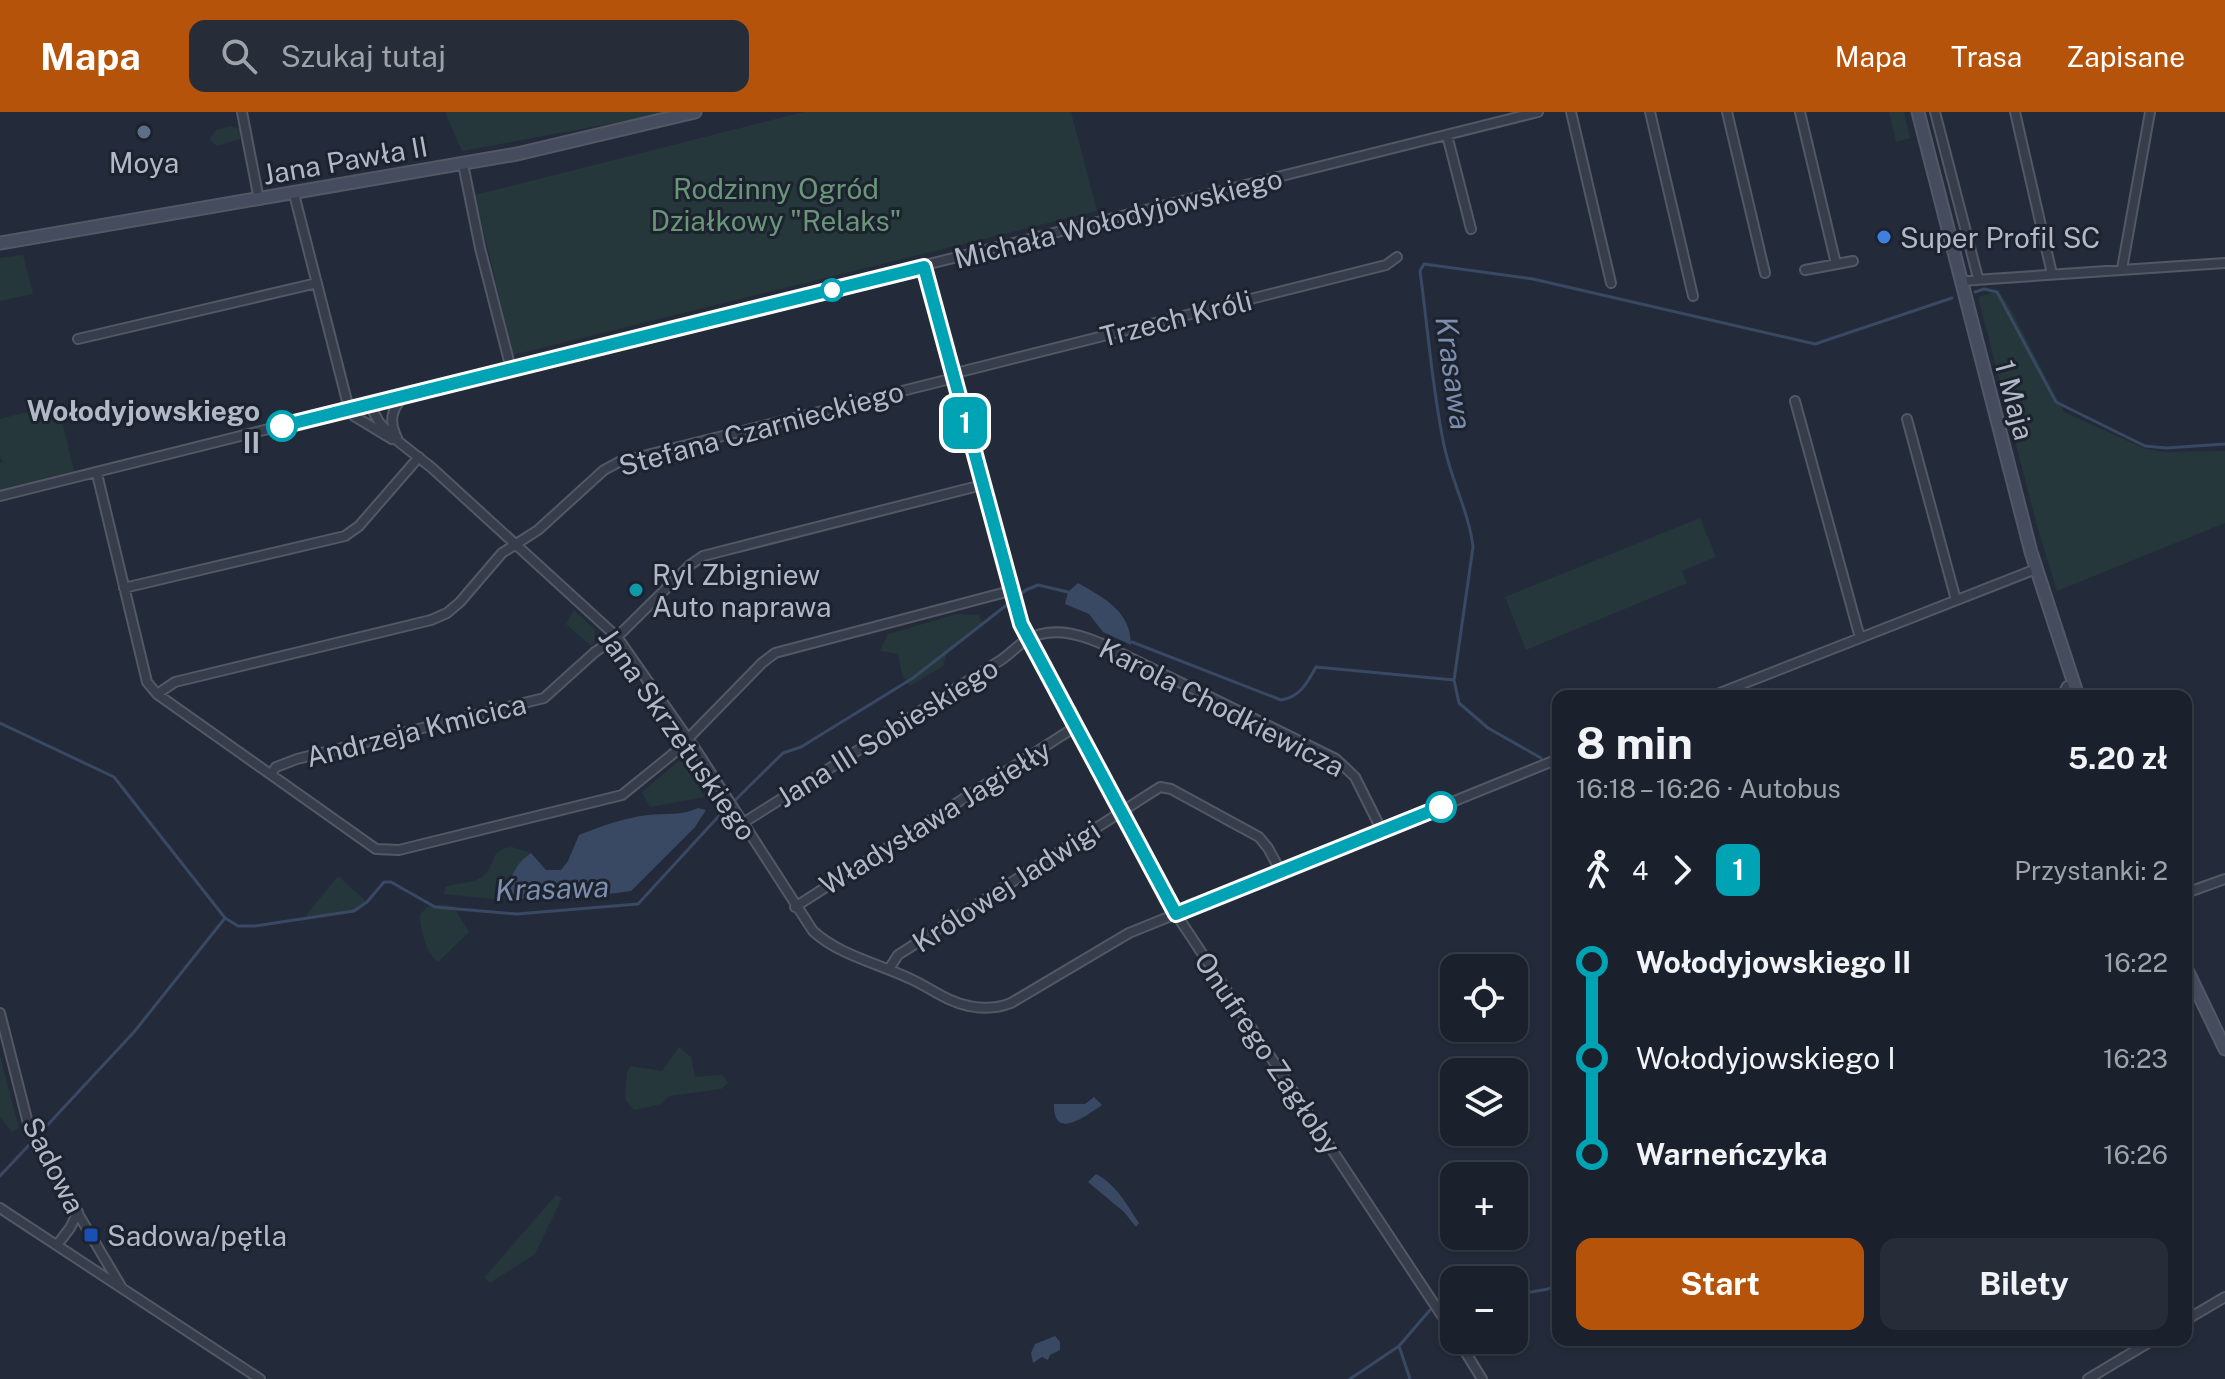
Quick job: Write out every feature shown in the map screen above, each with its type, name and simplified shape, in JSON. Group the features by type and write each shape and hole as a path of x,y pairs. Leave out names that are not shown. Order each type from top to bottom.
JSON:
{"main road":[{"name":"Jana Pawła II","path":"0,243 463,164 556,146 695,112"},
{"name":"1 Maja","path":"1918,112 2036,569 2076,690"},
{"path":"2192,980 2225,1049"}],"street":[{"path":"242,112 259,200"},
{"name":"Michała Wołodyjowskiego","path":"0,496 1538,112"},
{"path":"1571,112 1611,283"},
{"path":"1650,112 1693,296"},
{"path":"1727,112 1765,273"},
{"path":"1800,112 1836,264"},
{"path":"1935,112 1978,278"},
{"path":"2015,112 2052,274"},
{"path":"2122,269 2150,112"},
{"path":"1447,135 1471,229"},
{"path":"463,164 480,248 511,369"},
{"path":"294,194 349,409"},
{"name":"Trzech Króli","path":"953,376 1386,265 1397,257"},
{"path":"1805,270 1853,261"},
{"path":"1960,281 2225,263"},
{"name":"Onufrego Zagłoby","path":"924,267 1012,597 1029,639 1176,914 1440,1313"},
{"path":"78,339 317,283"},
{"name":"Stefana Czarnieckiego","path":"157,694 175,682 431,620 447,613 502,553 538,530 604,470 619,462 953,376"},
{"path":"403,445 393,431 391,417 405,395"},
{"path":"1795,401 1860,638"},
{"name":"Jana Skrzetuskiego","path":"369,404 379,422 403,445"},
{"name":"Jana Skrzetuskiego","path":"349,409 354,416 419,457 617,637 731,804 795,907 820,937 951,1001 995,1008 1019,999 1109,943 1552,761"},
{"path":"1907,419 1956,600"},
{"path":"124,588 345,536 365,520 419,457"},
{"path":"97,474 144,676 157,694 376,849 399,850 622,795 674,753 775,653 1012,597"},
{"name":"Andrzeja Kmicica","path":"271,774 276,767 297,759 534,702 553,691 595,652 617,637 703,556 982,485"},
{"path":"1727,690 2036,569"},
{"name":"Karola Chodkiewicza","path":"1029,639 1045,633 1068,632 1090,639 1336,759 1355,777 1382,831"},
{"name":"Jana III Sobieskiego","path":"743,823 1001,660 1029,639"},
{"path":"2065,690 2074,684"},
{"name":"Władysława Jagiełły","path":"795,907 1075,727"},
{"name":"Królowej Jadwigi","path":"889,969 898,955 1155,789 1165,786 1259,837 1281,872"},
{"path":"2192,891 2225,879"},
{"name":"Sadowa","path":"0,1013 28,1123 42,1153 123,1290 260,1379"},
{"path":"0,1208 123,1290"},
{"path":"57,1245 78,1212"},
{"path":"2192,1316 2225,1297"},
{"path":"2088,1379 2143,1346"},
{"path":"1467,1354 1482,1379"}],"green space":[{"path":"445,112 674,112 462,151"},
{"name":"Rodzinny Ogród Działkowy \"Relaks\"","path":"804,112 1071,112 1097,211 513,355 475,195"},
{"path":"1889,112 1904,112 1910,138 1896,142"},
{"path":"230,126 241,129 240,139 217,146 212,142 210,138 216,130"},
{"path":"23,255 33,294 0,301 0,258"},
{"path":"1999,293 2008,304 2064,412 2143,448 2162,452 2225,451 2225,523 2057,591 1978,297"},
{"path":"58,404 74,471 0,490 0,463 3,462 0,456 0,419"},
{"path":"1700,518 1716,557 1682,571 1687,583 1526,650 1505,597"},
{"path":"574,610 595,630 591,646 566,624"},
{"path":"957,614 978,615 984,624 947,652 943,666 910,686 902,674 898,654 880,651 888,634"},
{"path":"681,759 705,797 650,807 642,792"},
{"path":"512,847 531,853 514,872 505,896 507,898 444,894 445,887 482,877 499,851"},
{"path":"338,876 367,902 354,911 307,918 307,914"},
{"path":"431,904 453,906 469,932 438,962 427,947 420,920 420,914"},
{"path":"679,1047 691,1057 695,1077 722,1075 728,1083 721,1089 669,1096 661,1104 634,1110 625,1099 630,1066 662,1071"},
{"path":"0,1056 19,1128 12,1132 0,1117"},
{"path":"556,1195 562,1198 535,1254 490,1283 484,1278"}],"water":[{"path":"1078,583 1106,600 1121,614 1130,633 1131,645 1103,632 1089,614 1065,604 1068,592"},
{"path":"698,808 706,810 695,827 631,891 563,900 505,896 517,867 531,853 546,870 561,870 579,835 630,818"},
{"path":"1094,1097 1102,1105 1080,1119 1065,1124 1059,1122 1054,1104 1085,1104"},
{"path":"1096,1174 1120,1196 1139,1223 1136,1227 1124,1212 1088,1182"},
{"path":"1055,1336 1060,1342 1060,1350 1050,1355 1048,1360 1042,1357 1033,1363 1031,1353 1035,1344"}],"waterway":[{"name":"Krasawa","path":"1132,642 1281,700 1298,692 1316,667 1454,680 1473,547 1440,424 1420,271 1424,264 1533,279 1815,344 1952,298"},
{"name":"Krasawa","path":"1975,292 1984,289 1997,292 2056,402 2145,446 2166,448 2225,444"},
{"name":"Krasawa","path":"0,723 114,777 225,918 238,926 354,911 367,902 384,882 391,882 435,907 517,914 638,904 717,818 783,753 801,747 913,678 1026,590 1038,585 1068,592"},
{"path":"1454,680 1459,703 1488,728 1541,758"},
{"name":"Krasawa","path":"41,1132 134,1032 225,918"},
{"name":"Krasawa","path":"0,1176 30,1144"},
{"path":"1528,1293 1552,1287"},
{"path":"1410,1379 1399,1346 1430,1310"},
{"path":"1350,1379 1399,1346"}],"bus line":[{"name":"1","path":"282,426 924,267 1021,624 1176,914 1441,807"}],"place":[{"name":"Moya","path":"144,132"},
{"name":"Super Profil SC","path":"1884,237"},
{"name":"Wołodyjowskiego II","path":"282,426"},
{"name":"Ryl Zbigniew Auto naprawa","path":"636,590"},
{"name":"Sadowa/pętla","path":"91,1235"}]}
